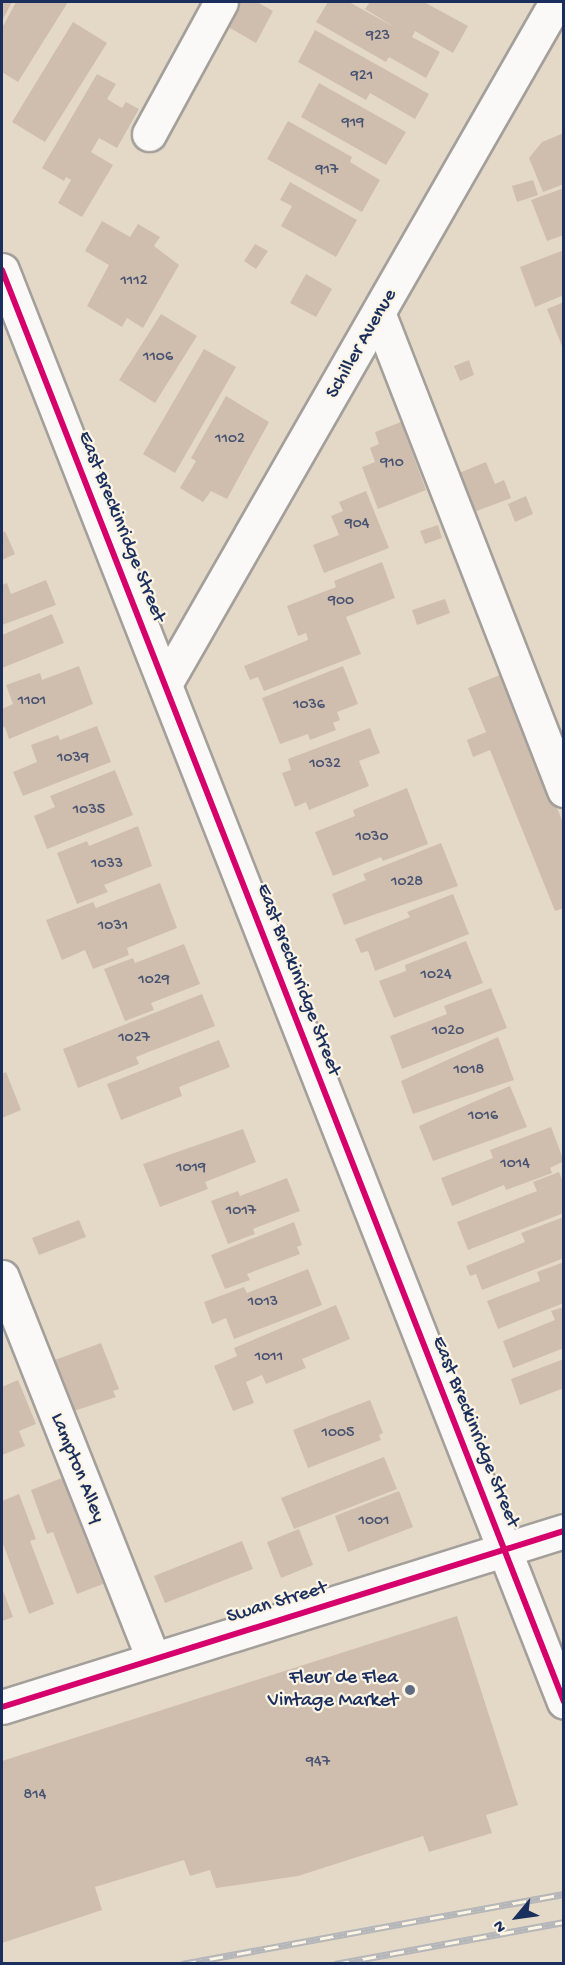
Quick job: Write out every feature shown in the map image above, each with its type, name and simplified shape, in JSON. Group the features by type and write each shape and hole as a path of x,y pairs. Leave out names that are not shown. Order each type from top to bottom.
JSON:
{"street":[{"path":"149,134 221,2"},
{"name":"Schiller Avenue","path":"165,684 379,315 556,2"},
{"name":"East Breckinridge Street","path":"2,270 564,1702"},
{"path":"379,315 564,790"},
{"name":"Lampton Alley","path":"2,1277 153,1659"},
{"name":"Swan Street","path":"2,1707 564,1531"}],"building":[{"path":"2,2 12,2 2,21"},
{"path":"16,2 68,2 18,82 2,72 2,28"},
{"path":"236,2 257,2 273,11 256,43 223,24"},
{"path":"328,2 349,2 396,28 365,9 370,2 424,2 468,26 453,53 415,31 412,37 440,52 426,78 389,57 386,62 316,22"},
{"path":"73,22 107,43 45,142 12,122"},
{"path":"315,30 429,94 415,119 370,93 366,100 298,62"},
{"path":"97,74 116,84 107,99 122,108 126,102 139,109 117,148 99,138 91,152 113,165 82,217 58,203 71,180 66,177 64,181 42,168"},
{"path":"319,83 406,132 386,165 301,117"},
{"path":"288,121 352,157 350,162 380,180 362,212 267,159"},
{"path":"564,133 564,184 543,192 529,158 542,142"},
{"path":"533,180 538,195 517,202 512,186"},
{"path":"290,182 357,220 336,257 281,226 292,206 280,200"},
{"path":"564,188 564,235 547,241 531,200"},
{"path":"102,221 130,237 138,224 160,237 154,246 179,265 143,328 127,318 122,327 87,306 109,265 85,251"},
{"path":"255,244 268,251 256,269 244,261"},
{"path":"564,250 564,295 535,307 520,267"},
{"path":"306,274 332,289 316,317 290,303"},
{"path":"564,302 564,345 562,346 547,309"},
{"path":"161,314 197,336 155,403 119,380"},
{"path":"204,349 236,367 175,473 143,454"},
{"path":"469,360 474,375 460,381 454,366"},
{"path":"226,396 269,422 227,499 211,491 203,502 180,488 196,461 191,458"},
{"path":"401,422 426,490 378,509 362,467 375,462 370,448 379,444 375,432"},
{"path":"486,462 495,484 504,480 511,498 474,512 459,473"},
{"path":"366,491 389,548 324,573 313,545 339,535 331,516 343,511 339,502"},
{"path":"526,496 533,514 515,522 508,504"},
{"path":"438,525 442,538 425,544 420,531"},
{"path":"5,531 15,554 2,560 2,533"},
{"path":"382,562 395,598 346,617 361,654 264,691 258,677 250,680 244,666 308,640 306,633 298,636 287,606 336,587 334,581"},
{"path":"46,580 56,605 2,625 2,585 7,583 11,594"},
{"path":"445,599 450,613 417,625 412,610"},
{"path":"52,614 64,643 2,668 2,635"},
{"path":"79,666 93,704 9,739 5,727 2,728 2,709 13,704 6,685 40,673 42,680"},
{"path":"343,666 358,704 337,712 340,720 333,723 336,730 310,740 308,734 280,744 262,698"},
{"path":"502,674 564,825 564,908 555,911 490,750 473,757 467,740 486,732 468,688"},
{"path":"97,726 111,762 23,796 13,772 37,762 31,745 58,735 60,740"},
{"path":"370,728 380,753 359,761 369,786 309,810 306,802 295,807 282,773 291,770 288,759"},
{"path":"115,770 133,815 47,849 34,816 55,807 50,796"},
{"path":"407,788 428,844 383,861 381,857 333,876 315,832 355,816 353,810"},
{"path":"138,826 152,866 104,885 108,892 77,904 57,853 87,841 89,846"},
{"path":"441,843 458,886 344,925 332,894 366,880 363,874"},
{"path":"160,883 177,928 127,948 129,955 93,969 85,950 62,960 46,920 93,902 96,908"},
{"path":"453,894 469,934 375,971 368,951 361,953 355,939 410,917 407,912"},
{"path":"466,941 483,983 394,1018 379,981 406,971 405,965"},
{"path":"184,944 200,984 151,1003 154,1010 125,1021 104,969 133,958 135,963"},
{"path":"491,988 507,1028 402,1069 390,1036 447,1014 444,1006"},
{"path":"202,994 215,1026 136,1057 139,1064 78,1088 63,1049"},
{"path":"498,1037 514,1080 413,1114 401,1081"},
{"path":"219,1040 230,1067 179,1087 182,1096 121,1120 107,1084"},
{"path":"6,1072 21,1110 2,1118 2,1074"},
{"path":"510,1086 527,1127 433,1161 419,1126"},
{"path":"551,1127 564,1161 550,1168 552,1173 506,1190 504,1185 452,1206 441,1178 493,1158 490,1150"},
{"path":"243,1129 256,1162 205,1182 208,1189 160,1207 143,1164"},
{"path":"559,1172 564,1184 564,1213 468,1250 457,1222 537,1191 533,1182"},
{"path":"287,1178 300,1211 253,1229 255,1234 228,1244 211,1201 238,1191 240,1196"},
{"path":"564,1217 564,1258 482,1290 476,1274 470,1276 466,1266 525,1242 521,1233"},
{"path":"79,1220 86,1237 39,1255 32,1238"},
{"path":"294,1222 302,1245 297,1247 300,1254 247,1274 250,1280 225,1289 211,1255"},
{"path":"564,1262 564,1303 498,1329 487,1301 540,1281 537,1272"},
{"path":"308,1269 322,1305 234,1339 226,1318 212,1324 204,1302 244,1287 247,1293"},
{"path":"336,1305 350,1339 302,1359 306,1368 266,1384 262,1375 246,1382 254,1403 233,1411 214,1366 237,1356 234,1348"},
{"path":"564,1307 564,1348 513,1368 503,1341 555,1320 551,1311"},
{"path":"101,1343 119,1389 113,1391 116,1397 71,1412 52,1361"},
{"path":"564,1359 564,1388 520,1405 511,1379"},
{"path":"18,1380 36,1424 19,1431 25,1446 2,1455 2,1387"},
{"path":"370,1400 383,1433 379,1435 381,1440 308,1468 293,1430"},
{"path":"384,1457 397,1489 294,1529 281,1498"},
{"path":"62,1478 103,1584 77,1594 53,1532 47,1534 31,1490"},
{"path":"399,1491 413,1527 348,1552 335,1516"},
{"path":"19,1494 36,1539 30,1541 54,1604 29,1614 2,1541 2,1501"},
{"path":"299,1529 313,1565 281,1578 267,1542"},
{"path":"242,1541 253,1569 165,1603 154,1576"},
{"path":"2,1588 13,1617 2,1621"},
{"path":"457,1616 518,1805 486,1815 492,1833 429,1852 423,1836 298,1876 216,1888 210,1870 190,1876 184,1860 95,1887 102,1910 2,1943 2,1761"}],"railway":[{"path":"182,1964 564,1894"},
{"path":"335,1964 564,1922"}],"cycle path":[{"path":"2,270 564,1702"},
{"path":"2,1707 564,1531"}],"place":[{"name":"Fleur de Flea Vintage Market","path":"410,1690"}]}
